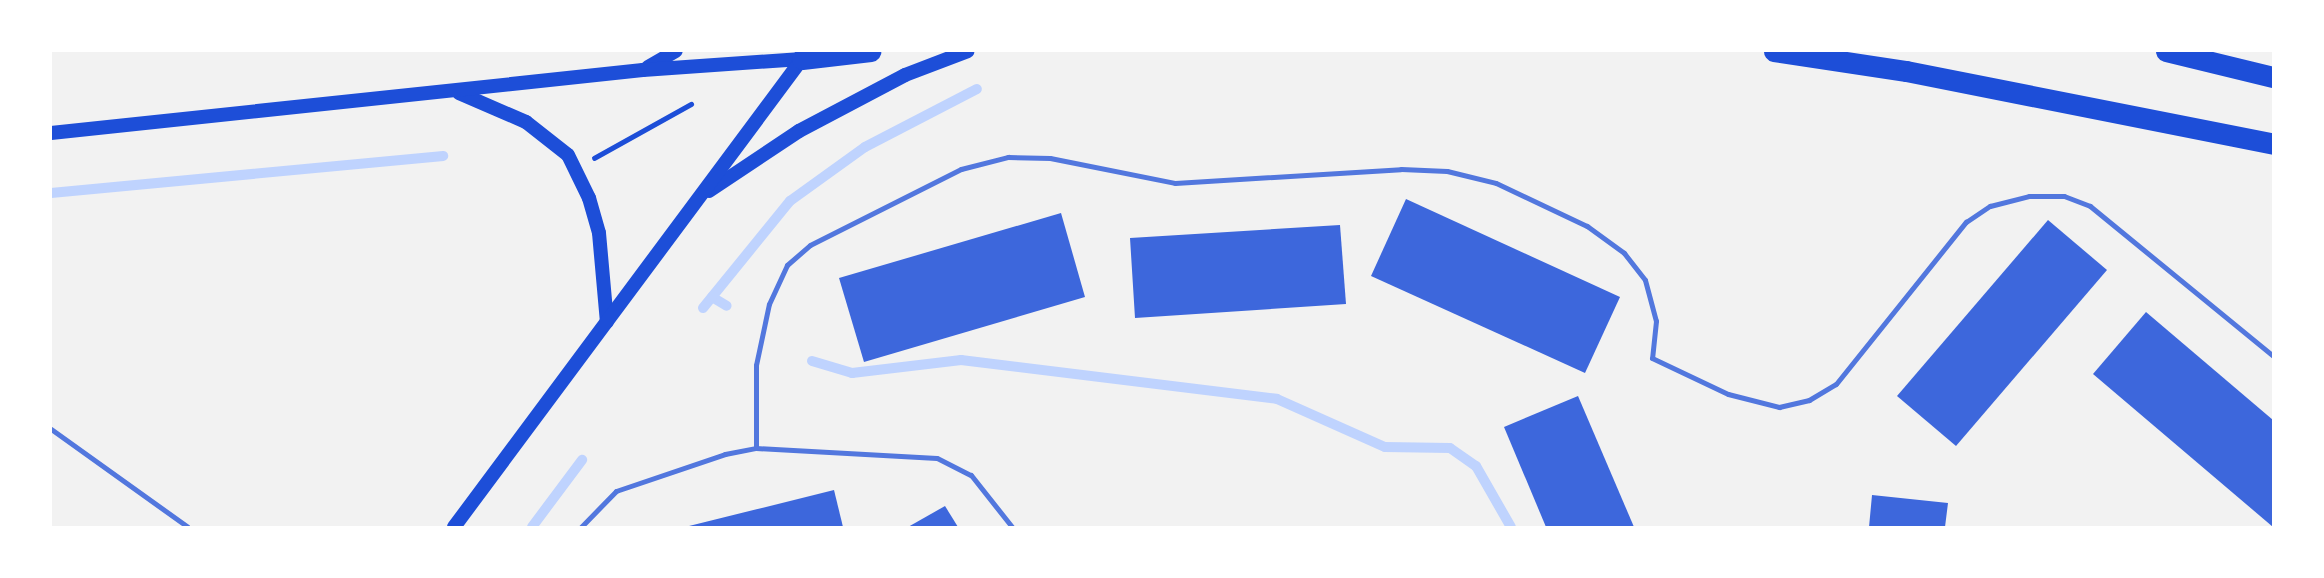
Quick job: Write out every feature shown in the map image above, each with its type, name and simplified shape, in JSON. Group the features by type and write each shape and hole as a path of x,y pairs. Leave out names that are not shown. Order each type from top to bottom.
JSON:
{"highway":[{"path":"805,55 871,51"},
{"path":"1774,51 1906,71 2273,144"},
{"path":"2166,51 2273,76"}],"main road":[{"path":"643,70 676,51"},
{"path":"699,198 799,131 905,75 968,51"},
{"path":"51,133 805,55"},
{"path":"454,527 805,55"},
{"path":"457,92 526,122 568,155 589,198 599,233 607,322"}],"lane":[{"path":"756,448 756,366 769,304 787,265 810,245 961,169 1008,157 1050,158 1175,183 1401,169 1447,171 1496,183 1587,226 1624,253 1645,280 1653,311 1652,358 1728,394 1779,407 1809,400 1836,384 1966,222 1990,206 2028,196 2064,196 2090,206 2273,356"},
{"path":"51,429 188,527"},
{"path":"581,527 616,491 725,454 756,448 937,458 971,475 1012,527"}],"path":[{"path":"593,158 691,104"}],"building":[{"path":"1406,199 1620,297 1585,373 1371,276"},
{"path":"1061,213 1085,297 864,362 839,278"},
{"path":"2048,220 2107,270 1956,446 1897,396"},
{"path":"1340,225 1346,304 1135,318 1130,238"},
{"path":"2146,312 2273,420 2273,527 2093,374"},
{"path":"1578,396 1634,527 1546,527 1504,427"},
{"path":"834,490 843,527 689,526"},
{"path":"1872,495 1948,503 1945,527 1869,527"},
{"path":"945,506 958,527 908,527"}],"waterway":[{"path":"703,308 790,201 865,147 977,89"},
{"path":"51,193 443,156"},
{"path":"712,297 727,306"},
{"path":"812,361 852,373 961,360 1277,399 1385,447 1450,448 1476,466 1511,527"},
{"path":"532,527 582,460"}]}
